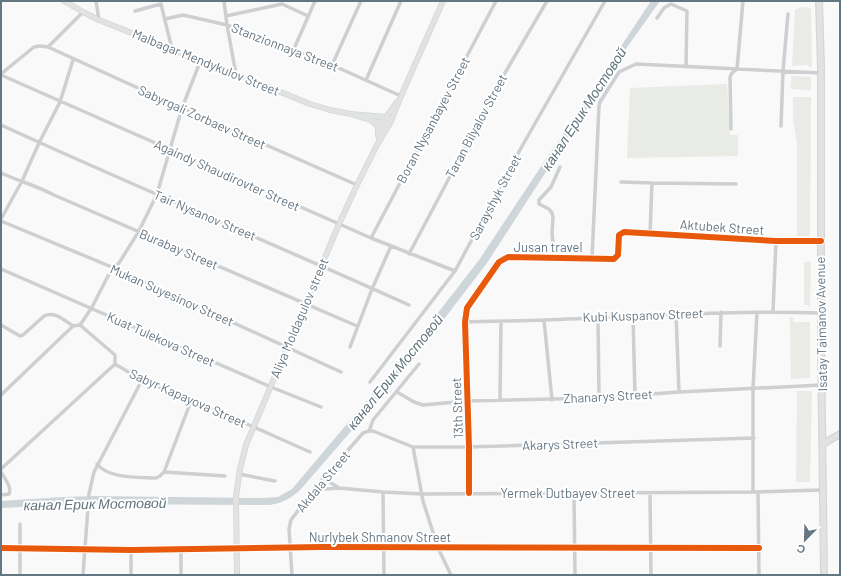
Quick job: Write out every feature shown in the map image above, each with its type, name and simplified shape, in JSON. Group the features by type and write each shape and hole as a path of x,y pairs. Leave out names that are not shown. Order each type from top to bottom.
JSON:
{"main road":[{"name":"Malbagar Mendykulov Street","path":"64,1 100,20 200,62 236,74 310,104 351,114 371,117 386,117"},
{"name":"Aliya Moldagulov street","path":"377,145 386,117 401,96 444,1"},
{"name":"Isatay Taimanov Avenue","path":"819,1 821,73 822,490 824,575"},
{"name":"Aliya Moldagulov street","path":"237,575 236,497 246,445 339,224 357,184 390,123 398,101"},
{"path":"377,145 379,132 378,127 371,117 391,109"},
{"name":"Malbagar Mendykulov Street","path":"371,117 383,124 390,123"},
{"path":"386,117 389,119 390,123"},
{"path":"823,444 840,434"}],"street":[{"path":"96,1 100,20"},
{"path":"224,1 236,74"},
{"path":"293,51 315,1"},
{"path":"332,65 361,1"},
{"path":"366,80 401,1"},
{"name":"Boran Nysanbayev Street","path":"371,238 496,1"},
{"name":"Taran Bilyalov Street","path":"409,254 502,78 547,1"},
{"name":"Sarayshyk Street","path":"370,382 455,271 521,148 605,1"},
{"path":"731,129 730,76 737,69 743,1"},
{"path":"135,11 161,4 172,49"},
{"path":"226,16 282,4 308,16"},
{"path":"657,18 664,8 671,4 687,11 686,67"},
{"path":"1,75 34,47 40,46 48,48 83,12"},
{"path":"781,126 783,71 788,14"},
{"name":"Stanzionnaya Street","path":"165,19 183,15 227,25 332,65 401,96"},
{"name":"Sabyrgali Zorbaev Street","path":"48,48 357,184"},
{"path":"1,220 22,181 60,102 73,60"},
{"path":"1,395 73,326 80,325 108,276 119,263 139,231 157,194 182,108 200,62"},
{"path":"592,258 600,102 619,72 636,64 821,73"},
{"name":"Againdy Shaudirovter Street","path":"1,75 371,238 455,271"},
{"name":"Tair Nysanov Street","path":"1,125 409,305"},
{"path":"555,258 552,234 552,213 549,209 539,204 539,200 551,187 560,167"},
{"name":"Burabay Street","path":"1,173 36,186 357,326"},
{"path":"621,182 736,184"},
{"path":"650,234 652,183"},
{"name":"Mukan Suyesinov Street","path":"1,220 114,268 341,372"},
{"name":"Aktubek Street","path":"621,233 776,242 821,241"},
{"name":"Jusan travel","path":"465,322 467,308 499,262 503,259 508,257 614,259 617,258 618,255 619,235 621,233"},
{"path":"773,311 776,242"},
{"path":"350,347 372,289 391,246"},
{"name":"Kuat Tulekova Street","path":"1,269 271,387 321,407"},
{"name":"Kubi Kuspanov Street","path":"465,322 721,312 773,311 821,313"},
{"path":"720,346 721,312"},
{"path":"753,492 753,389 757,312"},
{"path":"1,325 20,336 44,316 52,314 73,326"},
{"path":"676,314 679,392"},
{"path":"633,316 635,395"},
{"path":"598,317 599,398"},
{"path":"544,320 552,400"},
{"path":"500,400 501,321"},
{"name":"13th Street","path":"465,322 469,493"},
{"name":"Sabyr Kapayova Street","path":"80,325 115,355 115,364 142,380 310,452"},
{"path":"1,495 9,494 10,488 1,471 115,364"},
{"name":"Akdala Street","path":"292,575 289,529 291,520 325,476 364,434 369,431 373,420 419,364"},
{"path":"83,575 89,494 97,464 142,380"},
{"name":"Zhanarys Street","path":"397,392 414,402 423,405 467,401 599,398 679,392 822,385"},
{"path":"97,464 101,469 123,476 156,478 160,476 164,472 191,401"},
{"name":"Akarys Street","path":"369,431 373,431 413,447 469,447 754,438"},
{"path":"413,447 424,501 438,548 451,575"},
{"path":"164,472 225,476"},
{"path":"240,474 275,481"},
{"path":"325,476 331,483 339,488"},
{"name":"Yermek Dutbayev Street","path":"315,488 339,488 423,494 758,492 822,490"},
{"path":"383,492 384,575"},
{"path":"650,492 651,575"},
{"path":"758,492 759,575"},
{"path":"574,493 574,575"},
{"path":"20,524 20,575"},
{"name":"Nurlybek Shmanov Street","path":"1,548 131,550 290,548 759,548"},
{"path":"180,549 181,575"},
{"path":"131,550 131,575"}],"shaded area":[{"path":"799,7 811,8 812,67 809,67 808,65 792,66 795,9 798,9"},
{"path":"791,76 811,77 811,90 791,89"},
{"path":"727,84 730,135 738,135 738,156 627,158 630,88"},
{"path":"793,97 811,97 810,236 797,236 797,143 793,120"},
{"path":"804,262 811,262 810,307 808,307 808,305 804,305"},
{"path":"790,317 793,318 793,322 810,322 810,378 791,379"},
{"path":"797,391 812,391 810,482 796,482"}],"water":[{"name":"канал Ерик Мостовой","path":"651,1 660,1 623,53 487,263 412,361 301,489 294,495 279,503 270,505 83,504 1,508 1,501 63,497 278,497 292,489 406,354 479,260"}],"cycle path":[{"path":"469,493 465,322 467,308 499,262 508,257 614,259 618,255 619,235 624,232 776,241 821,241"},
{"path":"1,548 131,550 323,547 759,548"}]}
